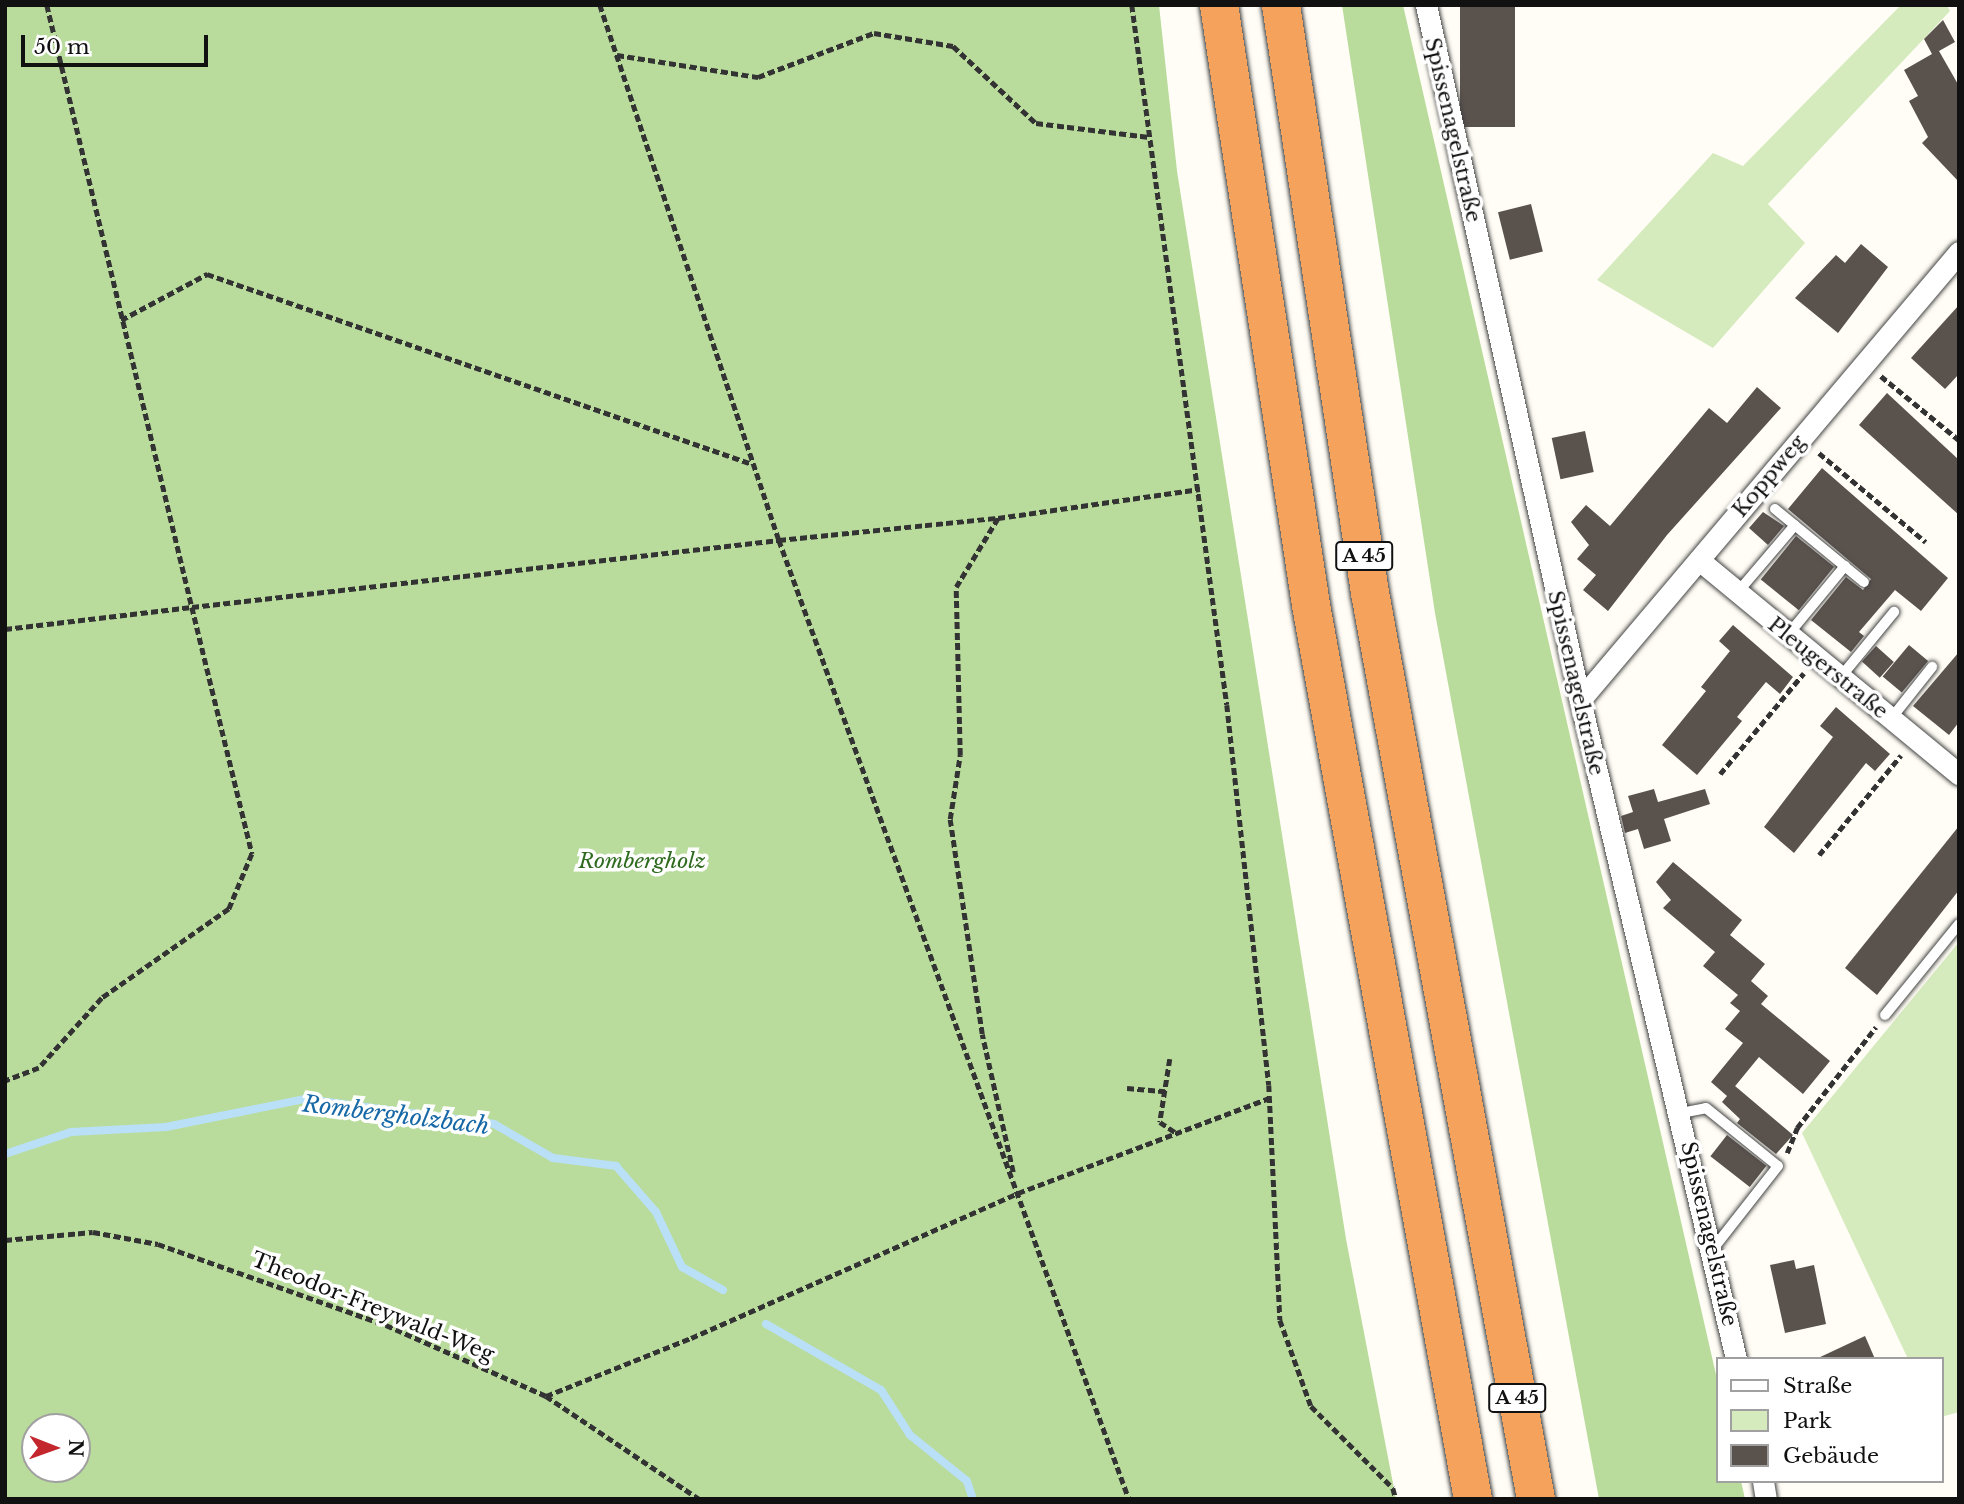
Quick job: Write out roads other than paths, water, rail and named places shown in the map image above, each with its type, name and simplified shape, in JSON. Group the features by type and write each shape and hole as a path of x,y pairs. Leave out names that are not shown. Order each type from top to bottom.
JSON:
{"highway":[{"name":"A 45","path":"1219,5 1309,592 1473,1499"},
{"name":"A 45","path":"1281,5 1345,443 1536,1499"}],"street":[{"name":"Spissenagelstraße","path":"1426,5 1580,700 1681,1113 1736,1357"},
{"name":"Koppweg","path":"1580,700 1863,361 1959,252"},
{"name":"Pleugerstraße","path":"1699,560 1815,660 1959,774"}],"lane":[{"path":"1775,509 1864,582"},
{"path":"1737,593 1795,525"},
{"path":"1787,636 1845,566"},
{"path":"1839,679 1894,612"},
{"path":"1890,720 1932,667"},
{"path":"1885,1015 1959,924"},
{"path":"1681,1113 1706,1108 1778,1166 1713,1249"}],"waterway":[{"name":"Rombergholzbach","path":"5,1154 71,1132 166,1127 305,1099 494,1124 553,1158 616,1166 656,1212 682,1267 723,1290"},
{"name":"Rombergholzbach","path":"766,1324 881,1390 910,1435 967,1481 973,1499"}],"park label":[{"name":"Rombergholz","path":"642,861"}]}
